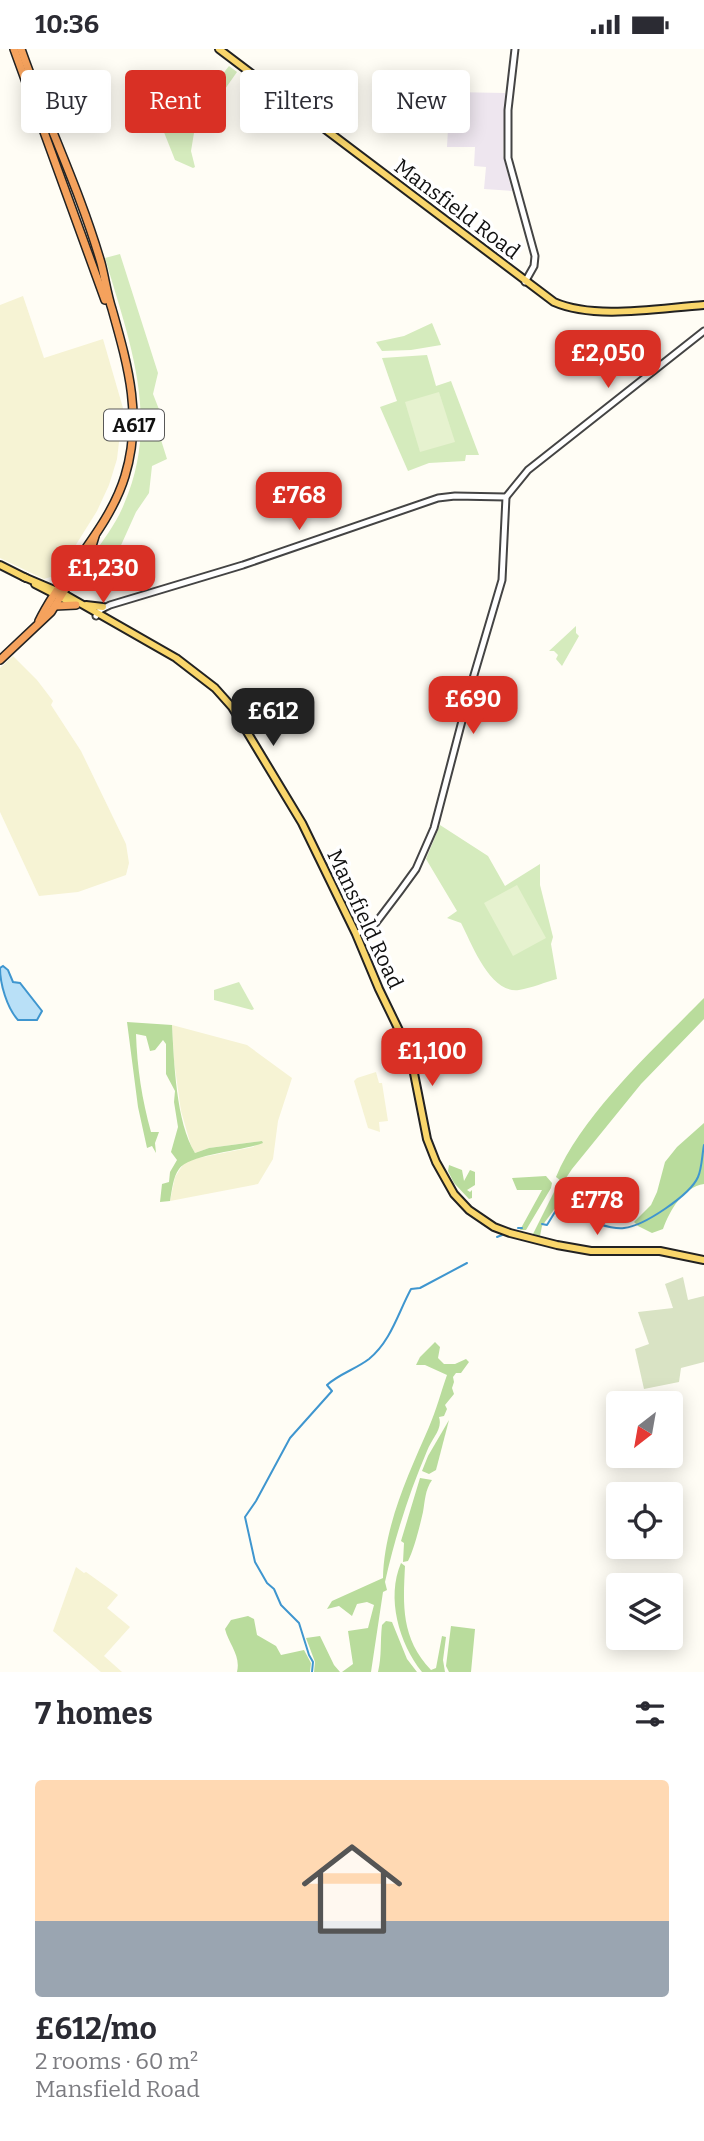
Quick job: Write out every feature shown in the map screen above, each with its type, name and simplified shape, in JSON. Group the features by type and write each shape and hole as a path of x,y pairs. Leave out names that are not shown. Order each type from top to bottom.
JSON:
{"highway":[{"name":"A617","path":"14,49 105,300 112,309"},
{"name":"A617","path":"21,49 100,261 123,345 130,379 134,424 132,450 125,478 110,510 88,542 59,594 39,621"},
{"name":"A617","path":"0,660 55,606 59,594"},
{"path":"55,606 78,605"}],"main road":[{"name":"Mansfield Road","path":"219,49 554,302 580,311 704,305"},
{"name":"Mansfield Road","path":"0,565 176,658 215,688 232,706 302,823 356,934 410,1053 427,1139 436,1163 454,1194 469,1210 494,1227 557,1245 591,1251 638,1249 670,1252 704,1261"},
{"path":"78,605 103,607"}],"street":[{"path":"515,49 508,110 508,158 535,256 534,266 525,282"},
{"path":"356,934 375,924 400,891 416,869 434,828 502,580 506,497 517,481 548,454 704,331"},
{"path":"97,615 103,607 243,565 439,498 506,497"}],"shaded area":[{"path":"470,92 505,93 503,155 512,191 484,189 486,167 474,166 475,147 447,147 448,133 470,133"},
{"path":"23,296 44,358 103,339 123,408 117,459 97,511 57,575 44,579 0,558 0,305"},
{"path":"13,656 53,701 51,705 81,751 126,844 129,863 126,875 78,892 39,896 0,812 0,668"},
{"path":"172,1025 247,1045 292,1078 278,1121 273,1159 258,1184 170,1201 175,1177 184,1163 253,1147 261,1141 209,1148 195,1153 181,1111"},
{"path":"376,1072 379,1083 382,1083 388,1121 379,1122 380,1132 368,1128 354,1081"},
{"path":"76,1567 118,1595 107,1608 130,1627 104,1656 122,1672 101,1672 53,1631"}],"green space":[{"path":"229,66 237,72 226,88 226,70"},
{"path":"164,133 194,133 191,151 195,167 175,160"},
{"path":"120,254 158,373 153,394 160,412 156,424 167,459 152,466 149,493 136,512 113,563 93,555 114,524 135,473 141,411 131,350 105,258"},
{"path":"432,323 441,345 382,351 376,342 404,336"},
{"path":"427,355 436,386 451,381 479,455 466,455 465,461 429,463 408,471 380,407 397,401 382,358"},
{"path":"439,392 455,442 420,452 405,402"},
{"path":"576,626 579,636 562,666 556,659 558,655 549,651"},
{"path":"440,825 488,856 505,886 540,864 540,885 553,937 551,944 557,979 529,988 509,989 499,984 483,966 461,923 447,918 457,911 426,859"},
{"path":"517,885 546,938 513,956 484,903"},
{"path":"239,982 254,1009 214,1000 214,990"},
{"path":"704,998 704,1019 641,1084 572,1169 564,1181 556,1207 542,1226 540,1236 533,1234 560,1180 556,1177 583,1129 622,1082"},
{"path":"127,1022 172,1025 180,1109 195,1153 209,1148 263,1143 205,1156 185,1164 175,1176 170,1201 160,1202 162,1184 169,1182 170,1172 177,1160 171,1152 178,1127 175,1091 166,1074 166,1044 163,1040 155,1050 150,1051 146,1036 136,1034 140,1083 148,1120 151,1132 159,1132 155,1143 156,1153 152,1146 147,1148 138,1107"},
{"path":"704,1123 704,1184 696,1186 684,1195 669,1214 663,1229 652,1233 638,1226 634,1222 651,1205 665,1162 677,1147"},
{"path":"449,1165 462,1170 464,1181 470,1170 475,1172 475,1185 467,1190 472,1190 472,1198 469,1199 454,1183 448,1171"},
{"path":"546,1176 552,1183 551,1188 526,1230 520,1230 542,1190 517,1190 512,1178"},
{"path":"683,1277 688,1300 704,1296 704,1362 681,1368 679,1382 644,1389 635,1349 649,1344 638,1312 673,1308 665,1284"},
{"path":"435,1342 440,1347 438,1358 444,1364 455,1364 466,1359 469,1362 461,1373 456,1373 453,1377 454,1394 445,1405 447,1409 444,1416 439,1417 438,1430 420,1467 403,1515 385,1582 387,1590 383,1592 371,1672 342,1672 353,1664 348,1631 368,1628 374,1605 367,1602 357,1604 352,1616 339,1606 327,1609 332,1601 383,1578 384,1558 393,1519 432,1421 447,1375 425,1365 416,1365"},
{"path":"449,1420 436,1470 429,1474 422,1471 428,1456"},
{"path":"420,1478 432,1480 412,1551 408,1561 403,1562 404,1543 401,1541"},
{"path":"401,1563 405,1566 404,1608 409,1634 421,1658 431,1670 436,1668 442,1636 446,1637 443,1660 445,1672 422,1672 401,1634 395,1591"},
{"path":"248,1616 254,1619 257,1635 276,1646 281,1655 304,1650 311,1663 310,1672 237,1672 236,1655 225,1629 231,1620"},
{"path":"386,1621 392,1622 407,1659 417,1672 378,1672 382,1625"},
{"path":"451,1626 475,1629 471,1672 449,1672 446,1666"},
{"path":"320,1636 340,1672 314,1672 315,1662 306,1638"}],"water":[{"path":"3,966 8,970 13,982 20,983 42,1011 37,1020 18,1020 14,1015 3,988 0,968"}],"waterway":[{"path":"542,1224 547,1225 555,1212 561,1210 610,1227 624,1228 643,1222 676,1201 693,1184 698,1177 704,1145"},
{"path":"497,1237 502,1235"},
{"path":"312,1672 313,1662 299,1623 281,1605 274,1589 267,1583 255,1562 245,1517 290,1438 332,1391 327,1385 377,1352 389,1335 411,1289 420,1288 467,1263"}]}
